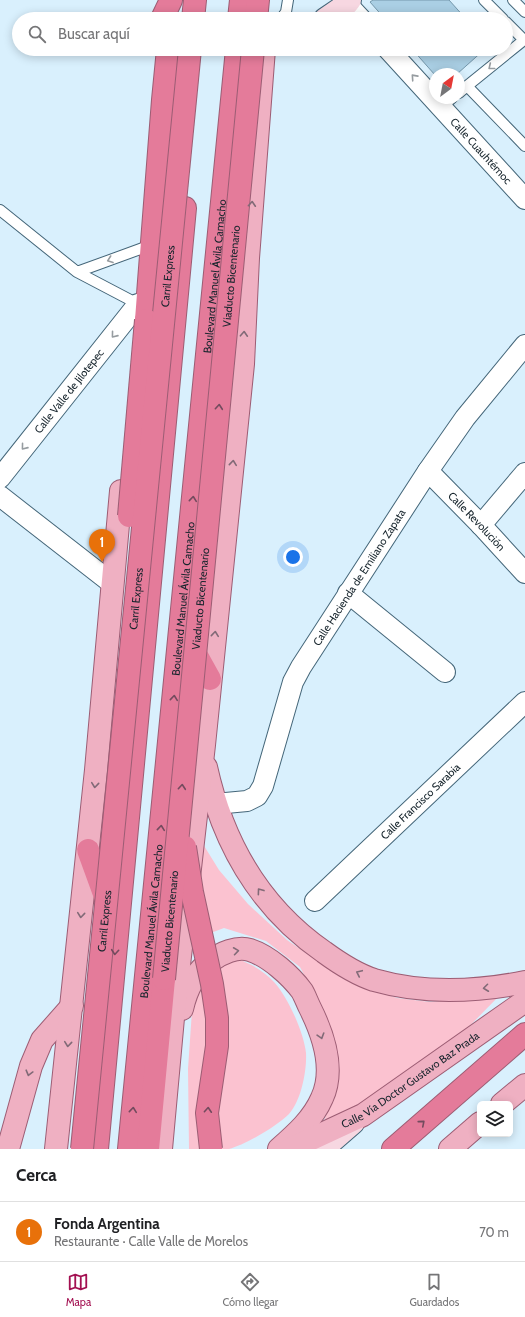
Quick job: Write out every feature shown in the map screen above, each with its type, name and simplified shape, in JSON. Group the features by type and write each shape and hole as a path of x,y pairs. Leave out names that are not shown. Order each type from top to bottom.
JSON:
{"highway":[{"path":"165,12 172,0"},
{"path":"171,12 172,0"},
{"path":"194,12 195,0"},
{"path":"204,12 205,0"},
{"path":"240,12 241,0"},
{"path":"257,12 258,0"},
{"path":"72,1149 107,810 118,647 155,211 162,100 167,56"},
{"name":"Carril Express","path":"82,1149 189,56"},
{"path":"97,1149 199,56"},
{"name":"Boulevard Manuel Ávila Camacho","path":"129,1149 236,56"},
{"name":"Viaducto Bicentenario","path":"156,1148 180,814 252,56"},
{"path":"231,118 263,59"},
{"path":"181,628 210,679"},
{"path":"180,814 183,822 185,848 192,892 212,984 217,1018 217,1046 207,1113 211,1149"},
{"path":"88,850 118,930"},
{"path":"393,1149 525,1034"}],"main road":[{"path":"162,12 163,0"},
{"path":"267,12 268,0"},
{"path":"343,12 353,8"},
{"path":"56,1149 88,850 113,584 143,248 157,56"},
{"path":"156,1148 169,1059 204,745 243,364 248,258 263,59"},
{"path":"204,745 206,768 216,804 227,834 237,855 260,892 289,925 314,945 343,966 374,980 405,986 442,991 483,989 525,982"},
{"path":"169,1059 185,997 192,982 205,965 220,954 238,950 250,950 267,959 285,972 302,992 316,1021 327,1061 327,1077 322,1098 311,1117 298,1133 279,1149"},
{"name":"Calle Vía Doctor Gustavo Baz Prada","path":"290,1149 363,1114 525,1001"},
{"path":"8,1149 31,1066 42,1040 72,1006"},
{"path":"506,1101 525,1085"},
{"path":"323,1149 363,1114"},
{"path":"450,1149 477,1126"}],"street":[{"name":"Calle Cuauhtémoc","path":"396,56 429,87"},
{"name":"Calle Cuauhtémoc","path":"448,104 525,199"},
{"name":"Calle Valle de Jilotepec","path":"0,478 138,304"},
{"name":"Calle Hacienda de Emiliano Zapata","path":"216,804 247,801 257,796 263,786 293,682 301,667 428,470 465,418 525,345"},
{"name":"Calle Revolución","path":"428,470 525,573"},
{"path":"481,525 525,473"},
{"path":"0,496 113,584"},
{"path":"348,593 445,672"},
{"name":"Calle Francisco Sarabia","path":"315,901 525,702"}],"lane":[{"path":"286,12 288,0"},
{"path":"484,0 496,12"},
{"path":"513,0 525,12"},
{"path":"513,29 524,40 513,49"},
{"path":"504,56 467,86 525,146"},
{"path":"0,210 77,272 138,304"},
{"path":"77,272 143,248"}],"shaded area":[{"path":"198,836 219,870 248,904 287,940 344,979 397,998 430,1002 500,995 445,1051 379,1097 323,1124 335,1090 323,1011 300,967 266,941 224,928 192,940"},
{"path":"238,959 266,974 274,982 290,1006 299,1026 306,1053 300,1094 297,1102 284,1119 243,1144 229,1149 189,1149 188,1069 193,996 210,966"}],"building":[{"path":"373,0 449,0 460,12 379,12 370,2"},
{"path":"418,56 477,56 464,68 429,68"}],"place":[{"name":"Fonda Argentina","path":"102,562"}]}
